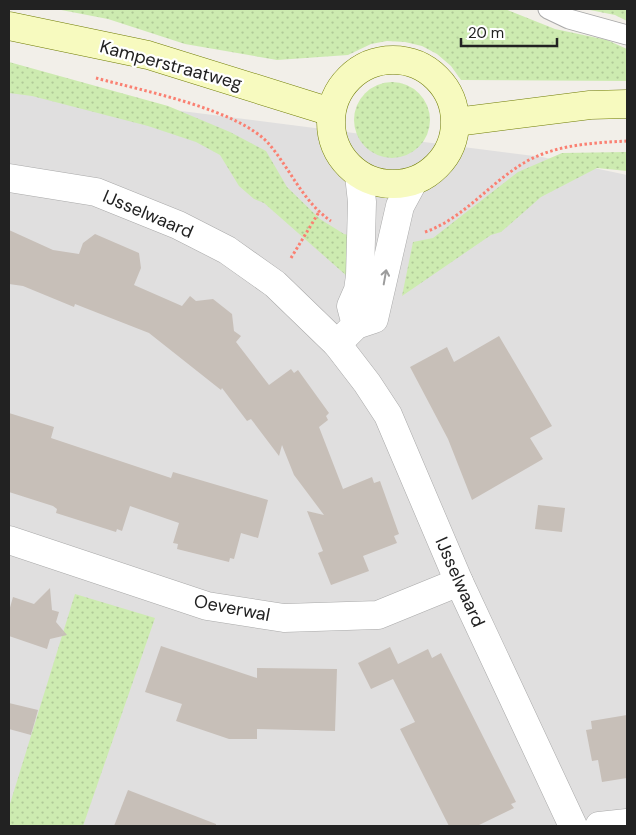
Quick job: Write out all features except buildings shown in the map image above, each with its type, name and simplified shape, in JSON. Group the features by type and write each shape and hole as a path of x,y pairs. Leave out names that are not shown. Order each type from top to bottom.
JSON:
{"main road":[{"name":"Kamperstraatweg","path":"9,26 148,55 331,112"},
{"path":"385,60 411,62 434,75 450,96 456,122 453,141 444,159 430,172 413,182 386,184 359,175 346,163 336,148 331,130 331,112 341,87 360,69 385,60"},
{"path":"456,122 590,105 627,104"}],"street":[{"path":"356,325 351,306 358,290 360,276 362,202 359,175"},
{"name":"IJsselwaard","path":"9,178 96,192 178,225 228,250 275,284 336,344 367,383 388,415 459,582 573,826"},
{"path":"336,344 356,325 374,319 400,206 413,182"},
{"name":"Oeverwal","path":"9,540 207,606 284,618 378,614 459,582"},
{"path":"599,826 627,823"}],"lane":[{"path":"548,9 570,20 627,35"}],"path":[{"path":"96,78 189,104 245,125 269,145 304,195 319,212 275,284"},
{"path":"418,234 437,228 448,221 517,167 533,158 568,147 627,141"}],"shaded area":[{"path":"9,89 542,157 627,175 627,826 9,826"}],"green space":[{"path":"56,9 505,9 555,29 607,40 627,49 627,81 461,80 451,66 437,54 422,46 405,42 387,41 371,44 348,55 277,60 185,44 108,19"},
{"path":"585,9 627,9 627,21 615,15"},
{"path":"9,62 168,106 230,132 266,151 287,187 320,219 344,234 349,235 348,277 264,203 254,199 239,186 220,155 196,142 148,126 32,96 9,93"},
{"path":"392,82 407,85 419,93 427,105 430,120 427,135 419,147 407,155 392,158 377,155 365,147 357,135 354,120 357,105 365,93 377,85"},
{"path":"627,152 627,171 597,168 541,197 501,232 491,235 402,296 413,242 433,238 518,172 562,153"},
{"path":"75,594 155,618 83,826 9,826 9,807"}]}
